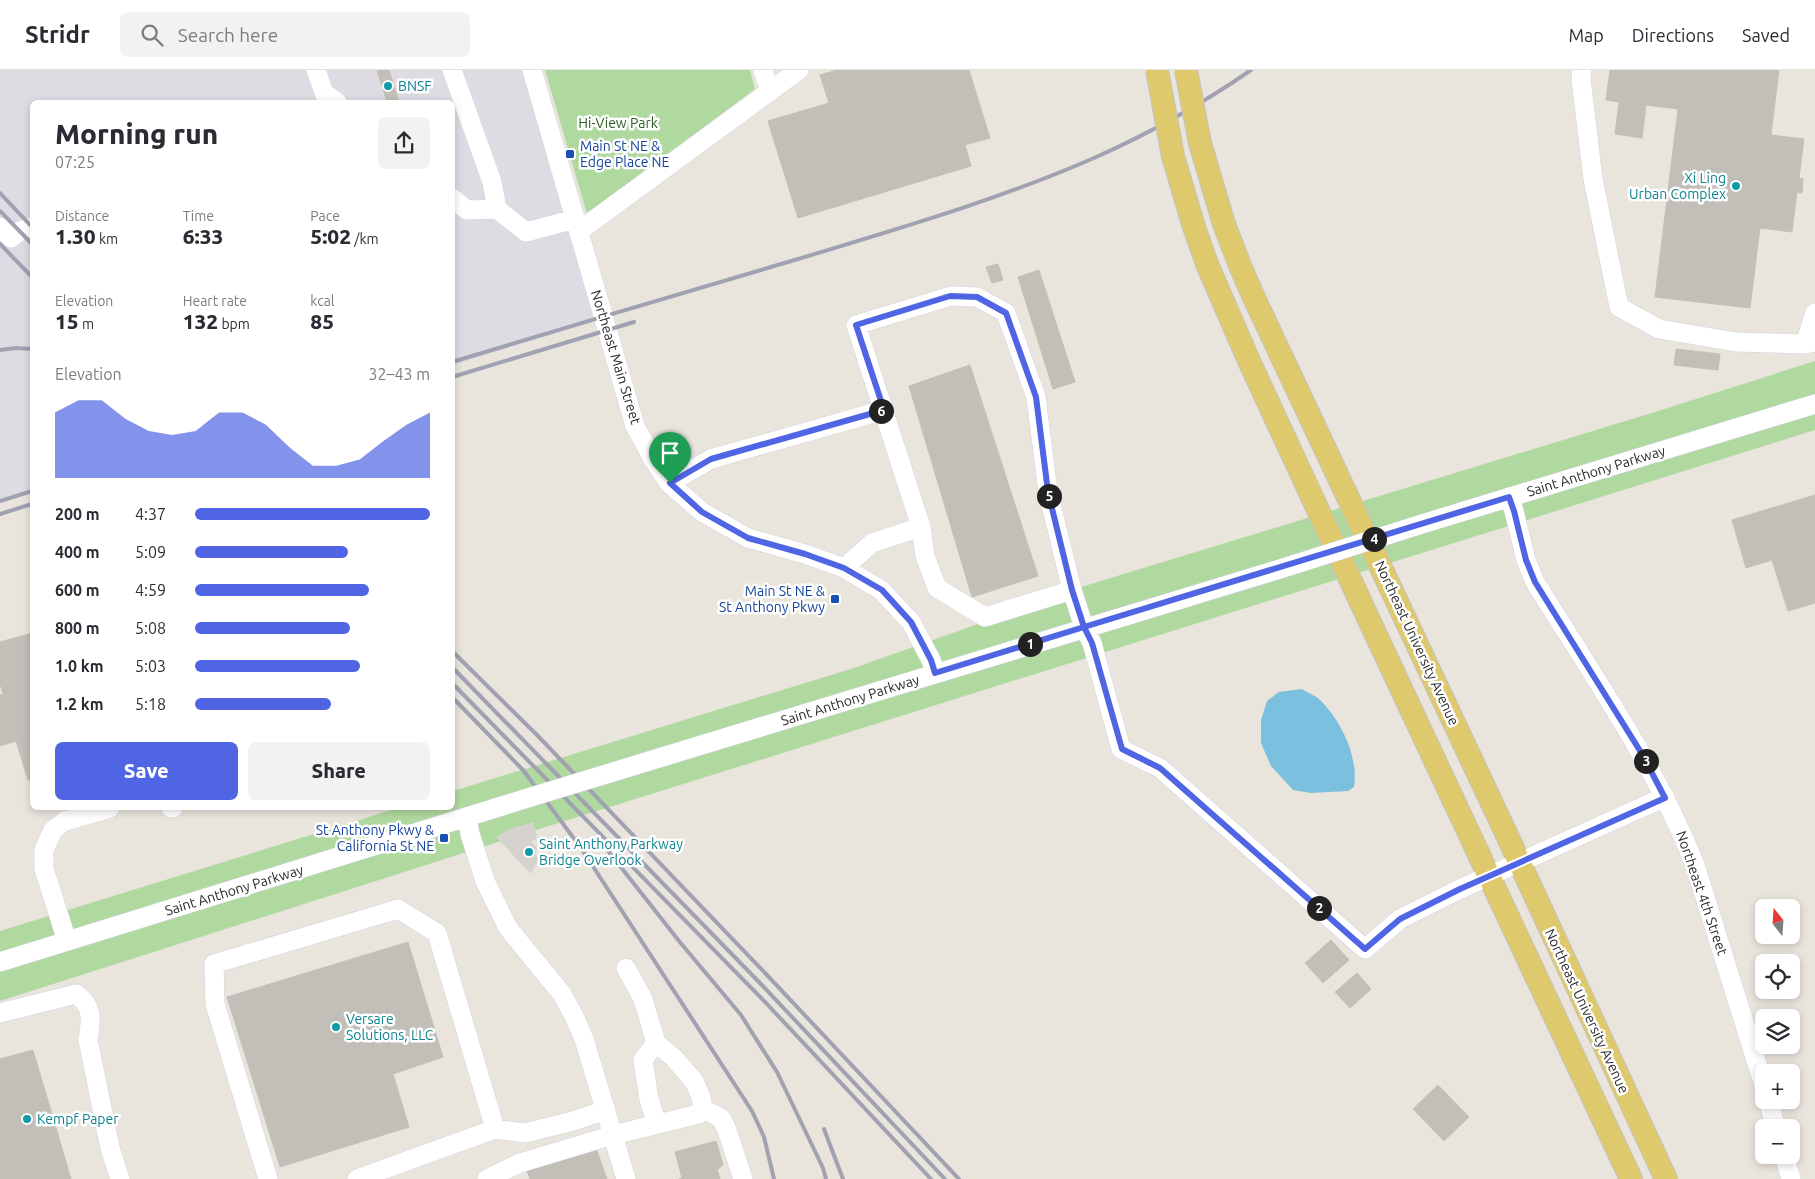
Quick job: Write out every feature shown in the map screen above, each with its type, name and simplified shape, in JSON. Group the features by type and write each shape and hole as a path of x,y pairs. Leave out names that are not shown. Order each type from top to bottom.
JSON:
{"main road":[{"path":"1157,70 1173,156 1207,264 1249,361 1372,629 1631,1179"},
{"name":"Northeast University Avenue","path":"1186,70 1200,143 1224,224 1241,268 1666,1179"}],"street":[{"path":"316,70 329,99"},
{"path":"452,70 492,182 497,209"},
{"name":"Northeast Main Street","path":"532,70 635,426 653,459 670,483 702,512 748,538 805,554 844,568 882,590 911,622 931,660 935,673"},
{"path":"763,70 770,92"},
{"path":"455,200 467,210 497,209 526,232 577,225 799,70"},
{"path":"1582,70 1581,79 1593,179 1619,308 1659,329 1736,342 1810,343 1815,313"},
{"path":"0,227 11,238 30,228"},
{"path":"1072,590 985,616 936,588 925,556 921,527 856,325 950,296 977,297 1006,313 1036,397 1048,492 1072,590 1084,627 1092,643 1122,749 1160,768 1365,949 1400,919 1460,889 1665,798"},
{"name":"Saint Anthony Parkway","path":"0,962 531,797 1815,404"},
{"path":"670,483 711,459 884,410"},
{"name":"Northeast 4th Street","path":"1509,497 1526,560 1535,582 1642,754 1682,833 1695,865 1757,1064"},
{"path":"844,568 872,543 921,527"},
{"path":"66,942 44,869 44,850 53,830 65,821 103,810"},
{"path":"467,818 470,834 485,880 508,928 562,994 574,1016 584,1039 626,1179"},
{"path":"268,1179 215,1004 214,964 398,909 437,934 495,1129"},
{"path":"487,1179 520,1163 613,1135 699,1114 703,1109 701,1097 694,1081 673,1057 656,1043 643,1000 626,968"},
{"path":"0,1013 76,994 90,1007 88,1040 110,1148 120,1179"},
{"path":"656,1043 643,1060 649,1099 657,1124"},
{"path":"703,1109 722,1118 743,1179"},
{"path":"357,1179 495,1129 525,1133 573,1121 606,1110"},
{"path":"1787,1164 1791,1179"}],"shaded area":[{"path":"0,70 522,70 597,321 455,364 455,100 30,100 30,493 0,501"},
{"path":"533,822 537,837 532,842 538,849 534,853 539,859 531,874 496,837 507,830"}],"green space":[{"name":"Hi-View Park","path":"545,70 750,70 755,89 587,214"},
{"path":"1815,361 1815,430 498,842 0,1001 0,931 392,810 455,810 455,790 854,668 1091,584 1655,412"}],"water":[{"path":"1302,689 1315,696 1329,710 1347,741 1354,764 1355,776 1354,787 1348,791 1311,793 1293,790 1271,766 1261,743 1261,720 1267,701 1279,692"}],"building":[{"name":"BNSF","path":"377,70 389,70 398,100 386,100"},
{"path":"837,70 969,70 990,138 965,145 971,166 798,218 768,121 829,103 820,75"},
{"name":"Xi Ling Urban Complex","path":"1610,70 1779,70 1771,135 1804,139 1799,178 1803,179 1802,193 1797,192 1792,232 1760,228 1750,308 1655,297 1678,109 1646,105 1642,138 1615,134 1619,102 1606,100"},
{"path":"998,264 1003,280 992,283 986,267"},
{"path":"1039,270 1075,382 1053,389 1018,277"},
{"path":"1676,349 1720,354 1718,370 1674,365"},
{"path":"970,365 1038,576 972,597 909,386"},
{"path":"1815,495 1815,603 1788,611 1772,560 1746,568 1732,520"},
{"path":"30,634 30,780 28,780 16,741 0,746 0,695 3,694 0,684 0,642"},
{"path":"1331,940 1349,960 1323,983 1305,963"},
{"name":"Versare Solutions, LLC","path":"408,942 443,1057 393,1074 409,1127 280,1167 227,997"},
{"path":"1357,973 1371,989 1350,1008 1335,992"},
{"name":"Kempf Paper","path":"33,1050 71,1179 0,1179 0,1059"},
{"path":"1438,1085 1469,1117 1444,1141 1413,1109"},
{"path":"716,1141 723,1165 717,1170 720,1179 679,1179 682,1178 675,1152"},
{"path":"596,1148 607,1179 530,1179 527,1171"}],"railway":[{"path":"455,361 984,201 1058,173 1134,139 1174,118 1251,70"},
{"path":"0,193 30,225"},
{"path":"0,211 30,242"},
{"path":"0,244 30,275"},
{"path":"455,376 634,322"},
{"path":"0,350 30,349"},
{"path":"0,501 30,492"},
{"path":"0,514 30,505"},
{"path":"455,654 538,736 959,1179"},
{"path":"455,670 759,982 945,1179"},
{"path":"455,686 766,1003 931,1179"},
{"path":"455,700 523,770 581,848 752,1111 764,1137 774,1179"},
{"path":"609,852 679,941 741,1015 777,1072 823,1168 826,1179"},
{"path":"824,1129 843,1179"}],"place":[{"name":"BNSF","path":"388,86"},
{"name":"Main St NE & Edge Place NE","path":"570,154"},
{"name":"Xi Ling Urban Complex","path":"1736,186"},
{"name":"Main St NE & St Anthony Pkwy","path":"835,599"},
{"name":"St Anthony Pkwy & California St NE","path":"444,838"},
{"name":"Saint Anthony Parkway Bridge Overlook","path":"529,852"},
{"name":"Versare Solutions, LLC","path":"336,1027"},
{"name":"Kempf Paper","path":"27,1119"}],"route":[{"path":"670,483 702,512 748,538 805,554 844,568 882,590 911,622 931,660 935,673 966,665 1084,627 1092,643 1122,749 1160,768 1365,949 1400,919 1460,889 1665,798 1642,754 1535,582 1526,560 1509,497 1280,569 1084,627 1072,590 1048,492 1036,397 1006,313 977,297 950,296 856,325 884,410 711,459 670,483"}]}
